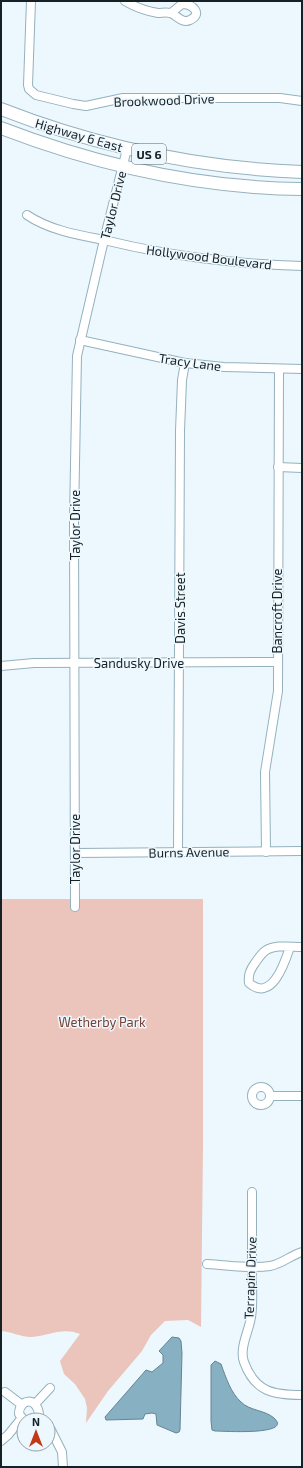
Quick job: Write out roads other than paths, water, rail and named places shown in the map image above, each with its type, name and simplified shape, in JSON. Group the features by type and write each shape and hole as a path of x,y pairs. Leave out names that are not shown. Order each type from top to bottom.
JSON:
{"main road":[{"name":"Highway 6 East","path":"1,110 73,135 160,156 250,169 302,172"},
{"name":"Highway 6 East","path":"1,128 43,144 123,166 210,182 302,189"}],"street":[{"name":"Brookwood Drive","path":"31,1 28,77 29,89 36,95 86,106 123,98 280,98 302,101"},
{"path":"125,1 142,10 158,13 171,13"},
{"name":"Taylor Drive","path":"75,907 75,430 77,356 127,149"},
{"name":"Hollywood Boulevard","path":"27,214 46,225 74,234 133,247 200,259 302,266"},
{"name":"Tracy Lane","path":"80,340 185,363 224,367 302,369"},
{"name":"Davis Street","path":"178,853 181,410 182,380 185,363"},
{"name":"Bancroft Drive","path":"266,852 265,772 278,695 279,368"},
{"path":"278,467 302,468"},
{"name":"Sandusky Drive","path":"1,666 34,663 278,662"},
{"name":"Burns Avenue","path":"76,854 302,852"},
{"path":"290,947 283,966 270,985 259,989 249,983 248,976 250,970 265,951 275,947 290,947 302,947"},
{"path":"270,1096 302,1096"},
{"name":"Terrapin Drive","path":"252,1192 251,1317 244,1344 244,1360 249,1373 258,1384 267,1391 282,1395 302,1395"},
{"path":"207,1264 271,1266 281,1263 302,1252"},
{"path":"35,1404 50,1388"},
{"path":"5,1392 22,1405"},
{"path":"19,1412 22,1405 26,1402 31,1402 35,1404 39,1412"},
{"path":"1,1441 16,1427"},
{"path":"56,1440 62,1452 62,1467"}],"water":[{"path":"172,1337 179,1338 181,1341 182,1353 179,1432 176,1433 157,1425 156,1414 152,1413 145,1414 143,1419 106,1420 105,1417 146,1370 152,1372 163,1363 163,1355 159,1351"},
{"path":"215,1361 221,1364 229,1385 237,1398 245,1405 266,1413 274,1418 277,1424 274,1428 266,1430 230,1432 212,1430 211,1365"}],"park label":[{"name":"Wetherby Park","path":"102,1022"}]}
